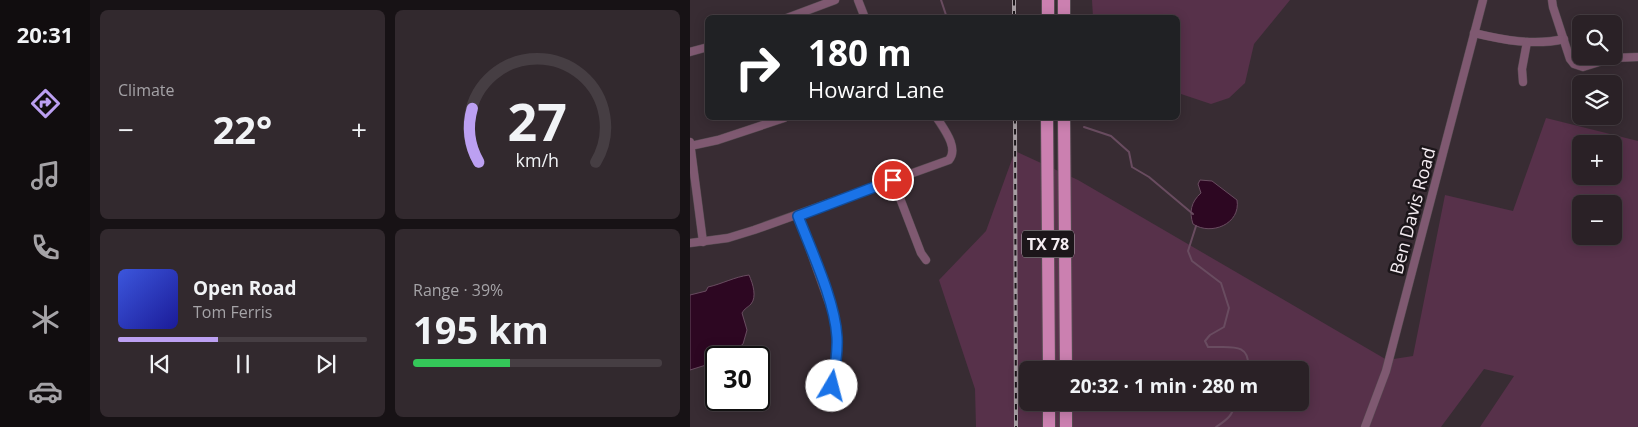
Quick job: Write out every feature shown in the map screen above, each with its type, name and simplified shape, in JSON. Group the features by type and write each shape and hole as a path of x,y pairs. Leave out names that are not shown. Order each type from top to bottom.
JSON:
{"main road":[{"path":"1048,0 1048,15"},
{"path":"1064,0 1064,15"},
{"name":"TX 78","path":"1047,120 1049,361"},
{"name":"TX 78","path":"1064,120 1066,361"},
{"path":"1049,411 1049,427"},
{"path":"1066,411 1066,427"}],"street":[{"path":"795,15 835,0"},
{"path":"858,0 864,15"},
{"name":"Ben Davis Road","path":"1365,427 1386,370 1483,0"},
{"path":"1552,0 1574,64 1583,67 1612,58 1638,56"},
{"path":"1474,33 1501,40 1527,42 1550,42 1564,39"},
{"path":"1523,82 1522,69 1527,42"},
{"path":"690,52 705,48"},
{"path":"703,242 690,145 718,140 778,120"},
{"path":"690,243 728,238 798,216 948,160 952,155 953,149 938,120"},
{"path":"893,180 921,253 926,260"},
{"path":"798,216 834,317 837,355 832,386 838,406"}],"shaded area":[{"path":"1092,0 1290,0 1254,44 1245,83 1229,98 1211,104 1180,94 1180,15 1093,15"},
{"path":"1546,118 1614,135 1572,135 1572,185 1622,185 1622,137 1638,141 1638,427 1480,427 1514,376 1484,369 1441,427 976,427 975,389 939,280 986,231 1015,151 1078,180 1387,360 1413,356 1445,195 1513,211"},
{"path":"1200,180 1212,181 1237,200 1234,216 1223,226 1208,229 1193,224 1192,207 1201,193 1198,184"},
{"path":"749,275 754,294 753,301 742,313 747,330 743,344 740,346 705,346 705,365 690,370 690,295 706,291 708,287"}],"waterway":[{"path":"941,0 946,15"},
{"path":"1084,127 1111,136 1129,152 1132,167 1149,177 1193,214"},
{"path":"1196,226 1188,251 1192,261 1221,283 1229,308 1224,327 1210,335 1205,341 1208,347 1231,347 1242,350 1246,354 1248,361"},
{"path":"1216,427 1226,420 1232,411"}],"railway":[{"path":"1014,0 1014,15"},
{"path":"1015,120 1016,427"}],"route":[{"path":"832,386 837,355 834,317 798,216 893,180"}]}
